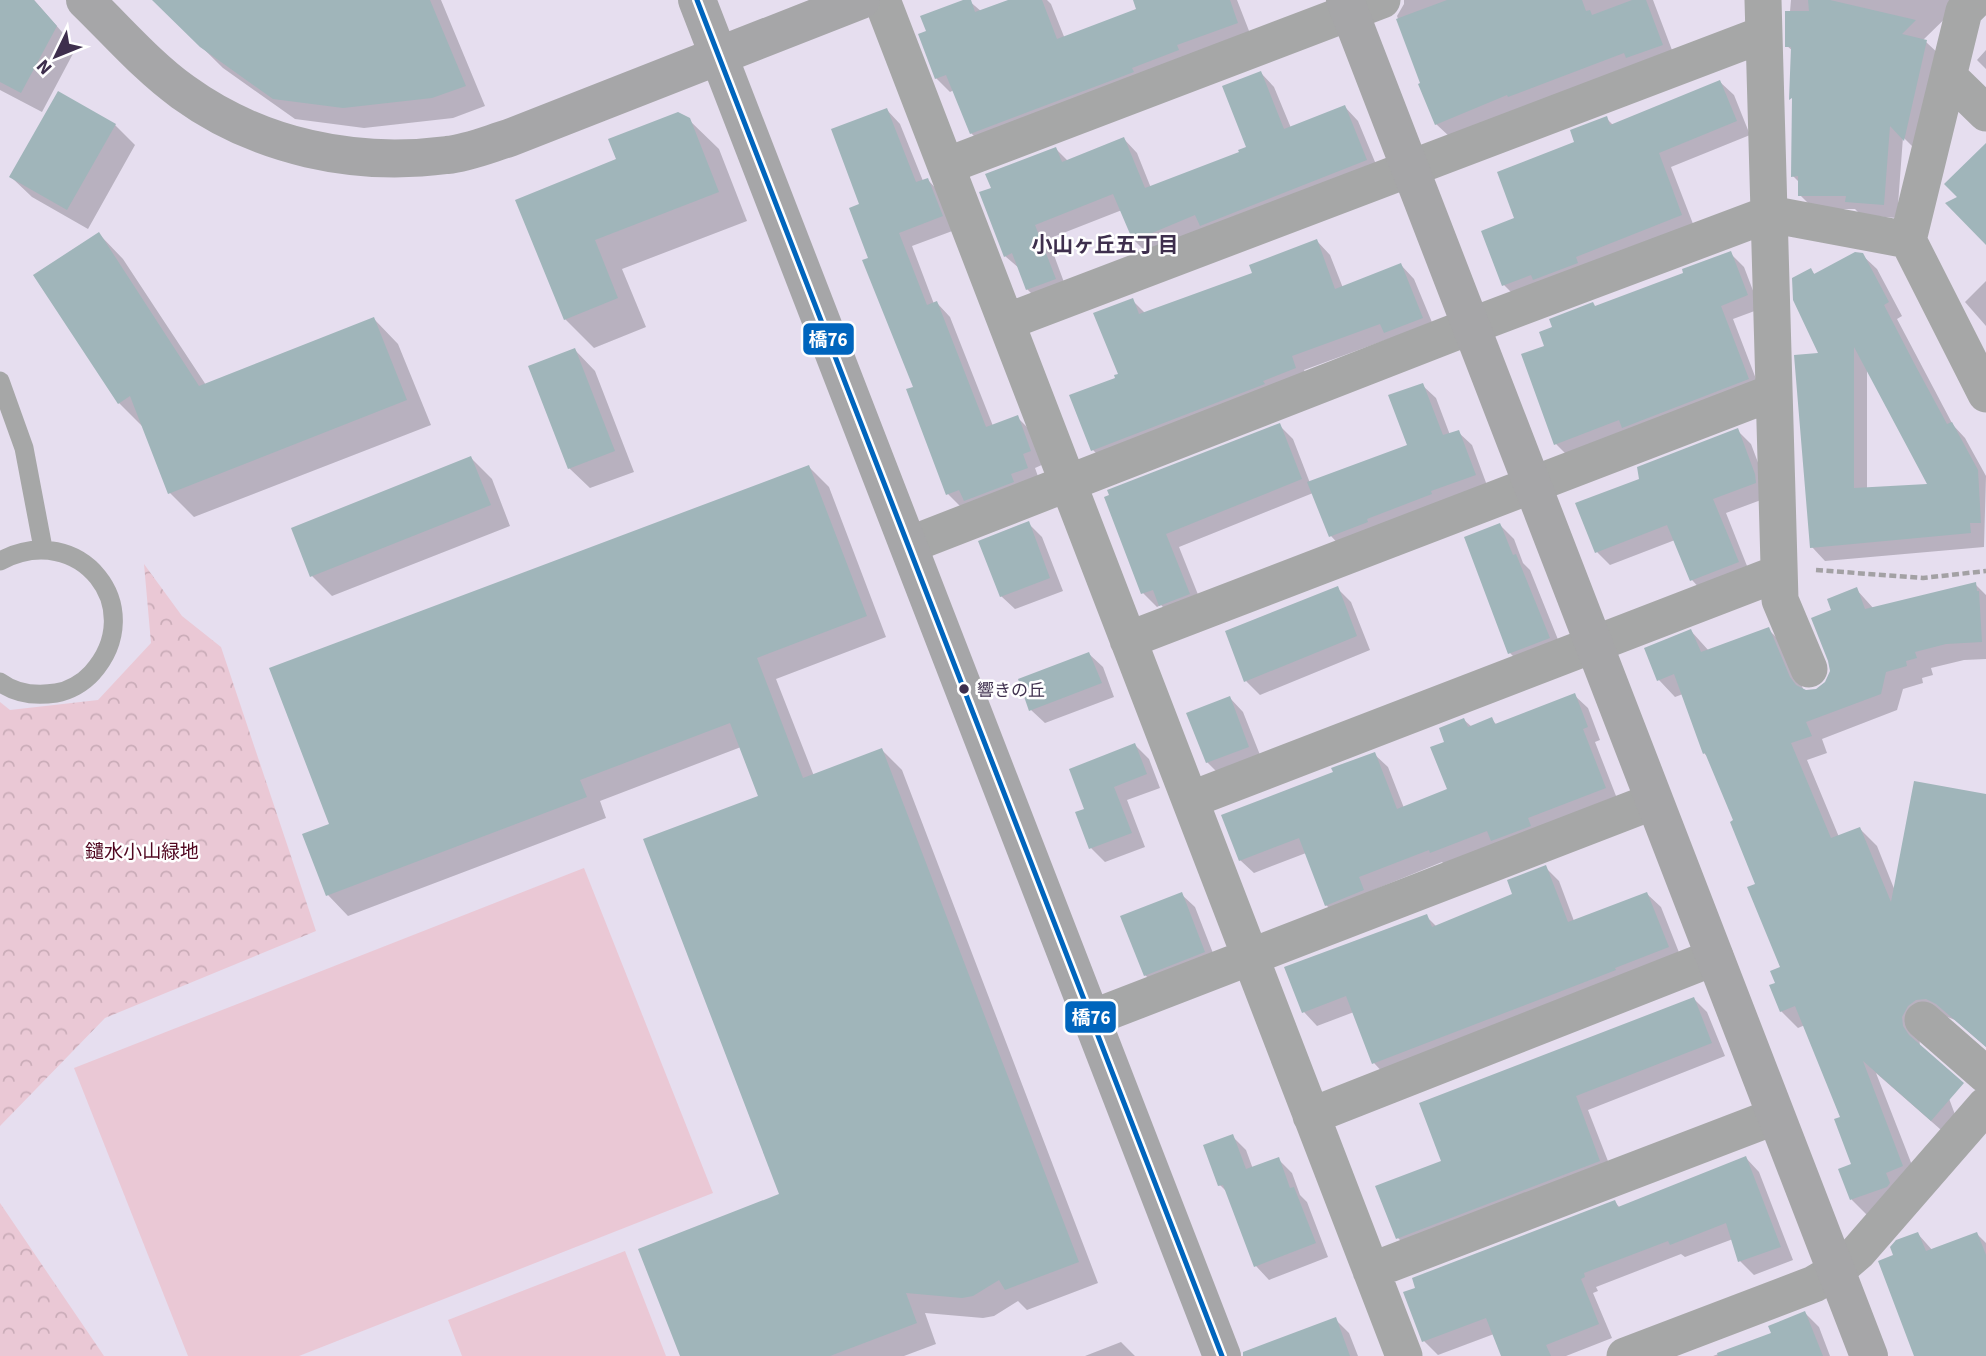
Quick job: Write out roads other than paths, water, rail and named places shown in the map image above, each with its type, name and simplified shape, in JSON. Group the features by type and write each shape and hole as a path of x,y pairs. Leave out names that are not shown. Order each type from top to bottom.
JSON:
{"street":[{"path":"85,0 153,68 216,114 274,139 307,149 338,155 394,159 449,155 480,148 861,0"},
{"path":"697,0 1223,1356"},
{"path":"882,0 1404,1356"},
{"path":"1975,0 1964,11 1908,240 1986,394"},
{"path":"946,166 1359,4 1409,168 1869,1356"},
{"path":"1006,322 1409,168 1764,17 1780,600 1809,669"},
{"path":"1948,76 1986,113"},
{"path":"909,545 1471,326 1769,214 1908,240"},
{"path":"1128,639 1774,392"},
{"path":"1190,800 1779,573"},
{"path":"1092,1018 1654,801"},
{"path":"1311,1115 1715,957"},
{"path":"1934,1030 1986,1075"},
{"path":"1371,1271 1776,1116"},
{"path":"1625,1356 1814,1284 1836,1271 1858,1252 1984,1117"}],"lane":[{"path":"0,381 24,448 43,548"},
{"path":"0,561 17,552 43,548 69,554 90,568 106,589 113,613 113,637 103,660 86,679 64,692 38,695 9,688 0,682"}],"place":[{"name":"響きの丘","path":"964,689"}],"district":[{"name":"小山ヶ丘五丁目","path":"1105,245"}],"park label":[{"name":"鑓水小山緑地","path":"142,851"}]}
